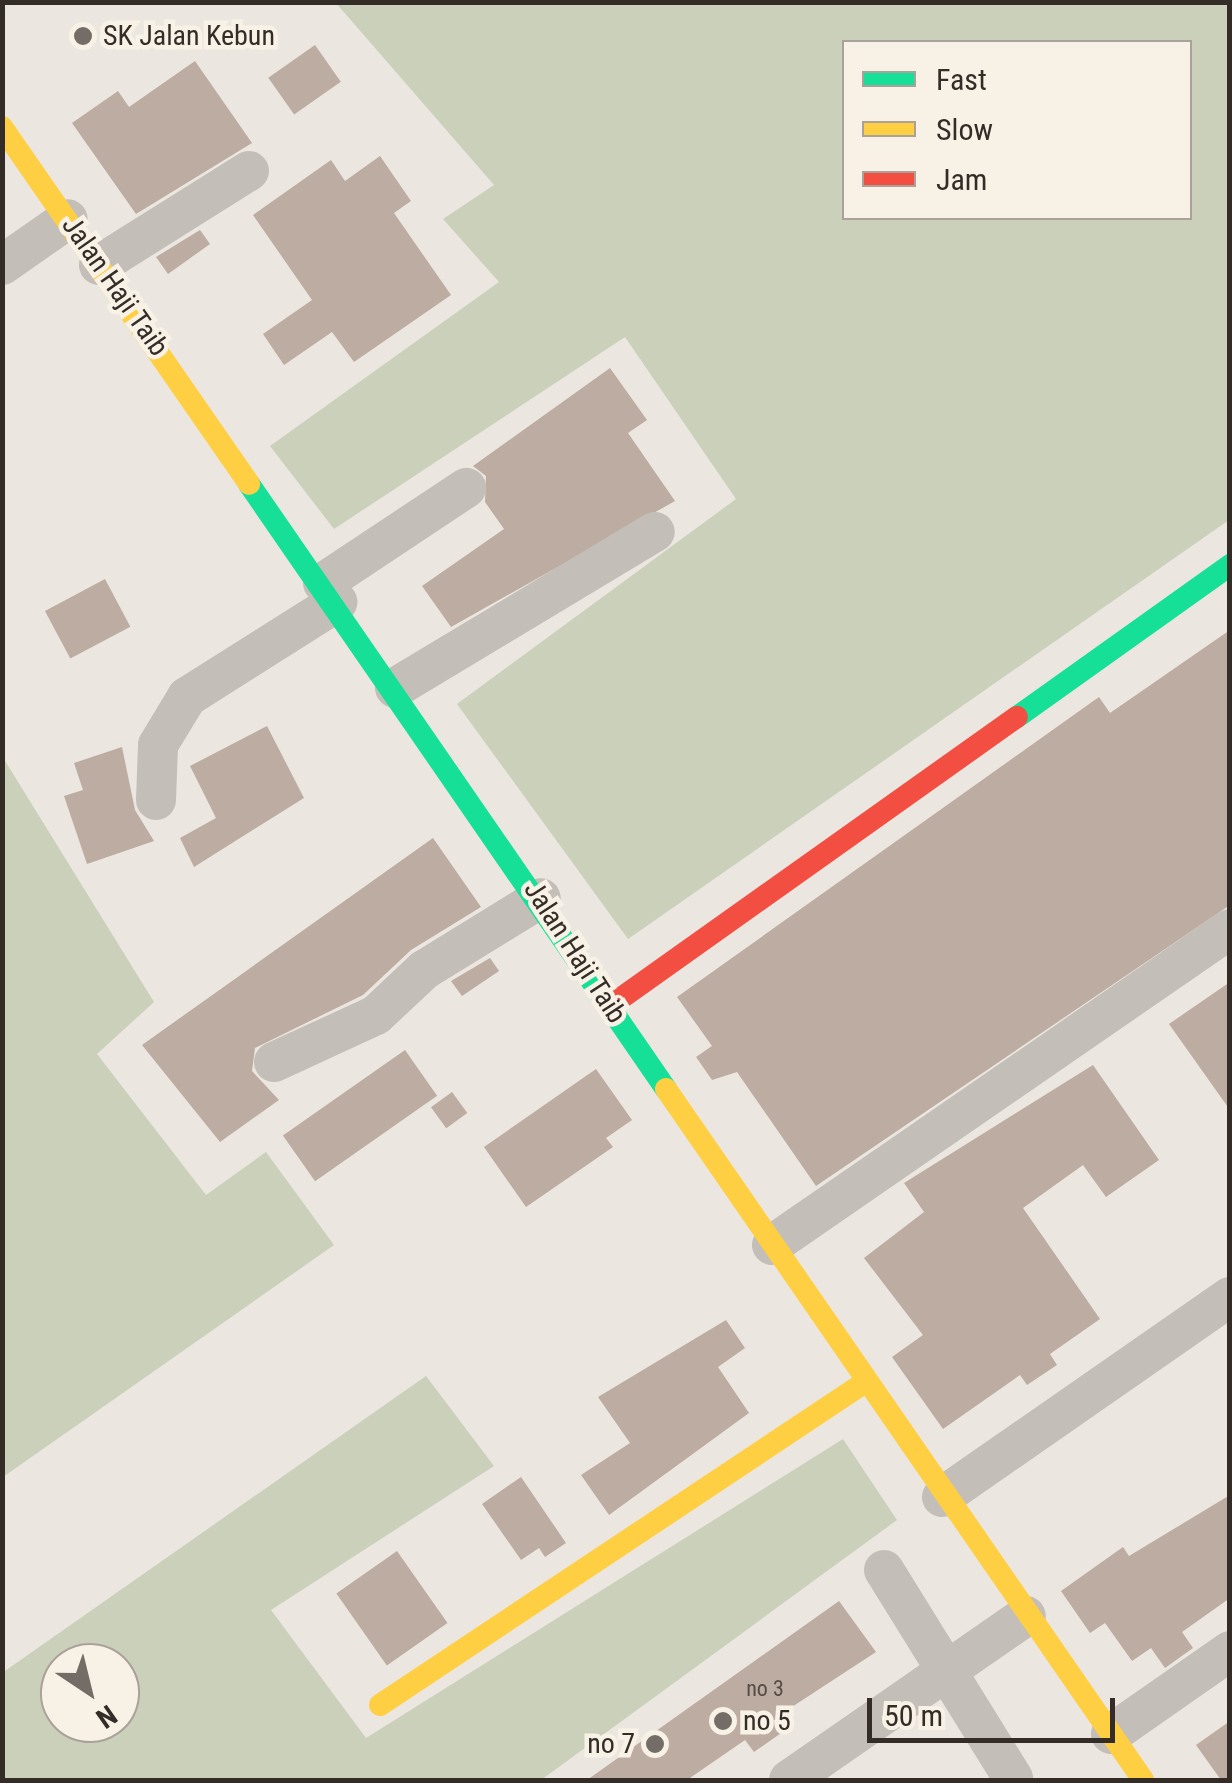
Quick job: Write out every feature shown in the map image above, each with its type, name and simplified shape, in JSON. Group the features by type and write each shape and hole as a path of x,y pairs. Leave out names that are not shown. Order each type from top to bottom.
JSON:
{"street":[{"name":"Jalan Haji Taib","path":"2,127 541,898 942,1497 1143,1780"},
{"path":"99,265 249,171"},
{"path":"2,265 68,219"},
{"path":"156,800 158,745 187,697 466,488"},
{"path":"395,688 655,532"},
{"path":"610,1006 1230,565"},
{"path":"274,1062 376,1015 424,970 541,898"},
{"path":"772,1246 1230,929"},
{"path":"942,1497 1230,1296"},
{"path":"380,1704 867,1381"},
{"path":"884,1570 1012,1778"},
{"path":"789,1780 1026,1616"},
{"path":"1112,1734 1230,1651"}],"green space":[{"path":"336,3 1229,3 1229,520 628,939 457,704 736,499 625,337 334,529 270,446 499,282 443,219 494,185"},
{"path":"2,756 154,1002 97,1054 206,1195 266,1152 334,1245 3,1477"},
{"path":"426,1376 494,1466 271,1610 366,1738 843,1439 897,1520 541,1780 3,1780 2,1673 40,1646 40,1743 140,1743 140,1643 45,1643"}],"building":[{"path":"315,45 341,82 294,115 268,78"},
{"path":"195,61 252,143 136,214 72,123 118,91 129,107"},
{"path":"380,156 411,201 394,213 451,295 354,362 332,332 284,365 263,334 312,300 253,215 331,160 345,181"},
{"path":"200,230 210,244 168,274 156,257"},
{"path":"610,368 647,420 628,433 675,501 451,627 422,586 504,529 485,502 486,476 473,466"},
{"path":"105,579 130,627 70,659 45,611"},
{"path":"1230,630 1230,905 816,1186 737,1072 712,1080 696,1057 712,1046 677,997 1099,697 1110,713"},
{"path":"267,726 304,798 194,867 180,838 216,818 190,766"},
{"path":"122,747 135,810 154,841 87,864 64,796 83,790 74,763"},
{"path":"433,838 481,907 411,950 363,995 255,1048 252,1071 279,1100 220,1142 142,1045"},
{"path":"490,958 499,971 462,996 451,981"},
{"path":"1230,982 1230,1110 1169,1024"},
{"path":"405,1050 437,1096 315,1181 283,1135"},
{"path":"1093,1065 1159,1160 1106,1197 1083,1165 1023,1208 1100,1319 1050,1354 1057,1365 1027,1385 1020,1375 943,1429 892,1357 923,1335 864,1258 924,1212 904,1183"},
{"path":"596,1069 632,1120 606,1138 613,1147 526,1207 484,1147"},
{"path":"452,1092 467,1113 446,1128 431,1107"},
{"path":"726,1320 745,1348 718,1367 749,1413 609,1515 581,1475 630,1443 598,1397"},
{"path":"521,1477 566,1543 545,1557 539,1548 521,1560 482,1504"},
{"path":"1230,1495 1230,1598 1182,1632 1193,1648 1165,1668 1151,1648 1132,1661 1105,1623 1090,1633 1061,1591 1123,1547 1129,1556"},
{"path":"397,1551 447,1623 387,1666 336,1593"},
{"path":"839,1601 876,1652 775,1718 784,1731 754,1752 745,1740 687,1780 587,1780"},
{"path":"1230,1721 1230,1780 1221,1780 1196,1745"}],"traffic: fast":[{"path":"249,484 666,1089"},
{"path":"1017,717 1230,565"}],"traffic: slow":[{"path":"2,127 249,484"},
{"path":"666,1089 1143,1780"},
{"path":"380,1705 867,1381"}],"traffic: jam":[{"path":"610,1006 1017,717"}],"place":[{"name":"SK Jalan Kebun","path":"83,36"},
{"name":"no 5","path":"723,1721"},
{"name":"no 7","path":"655,1744"}]}
